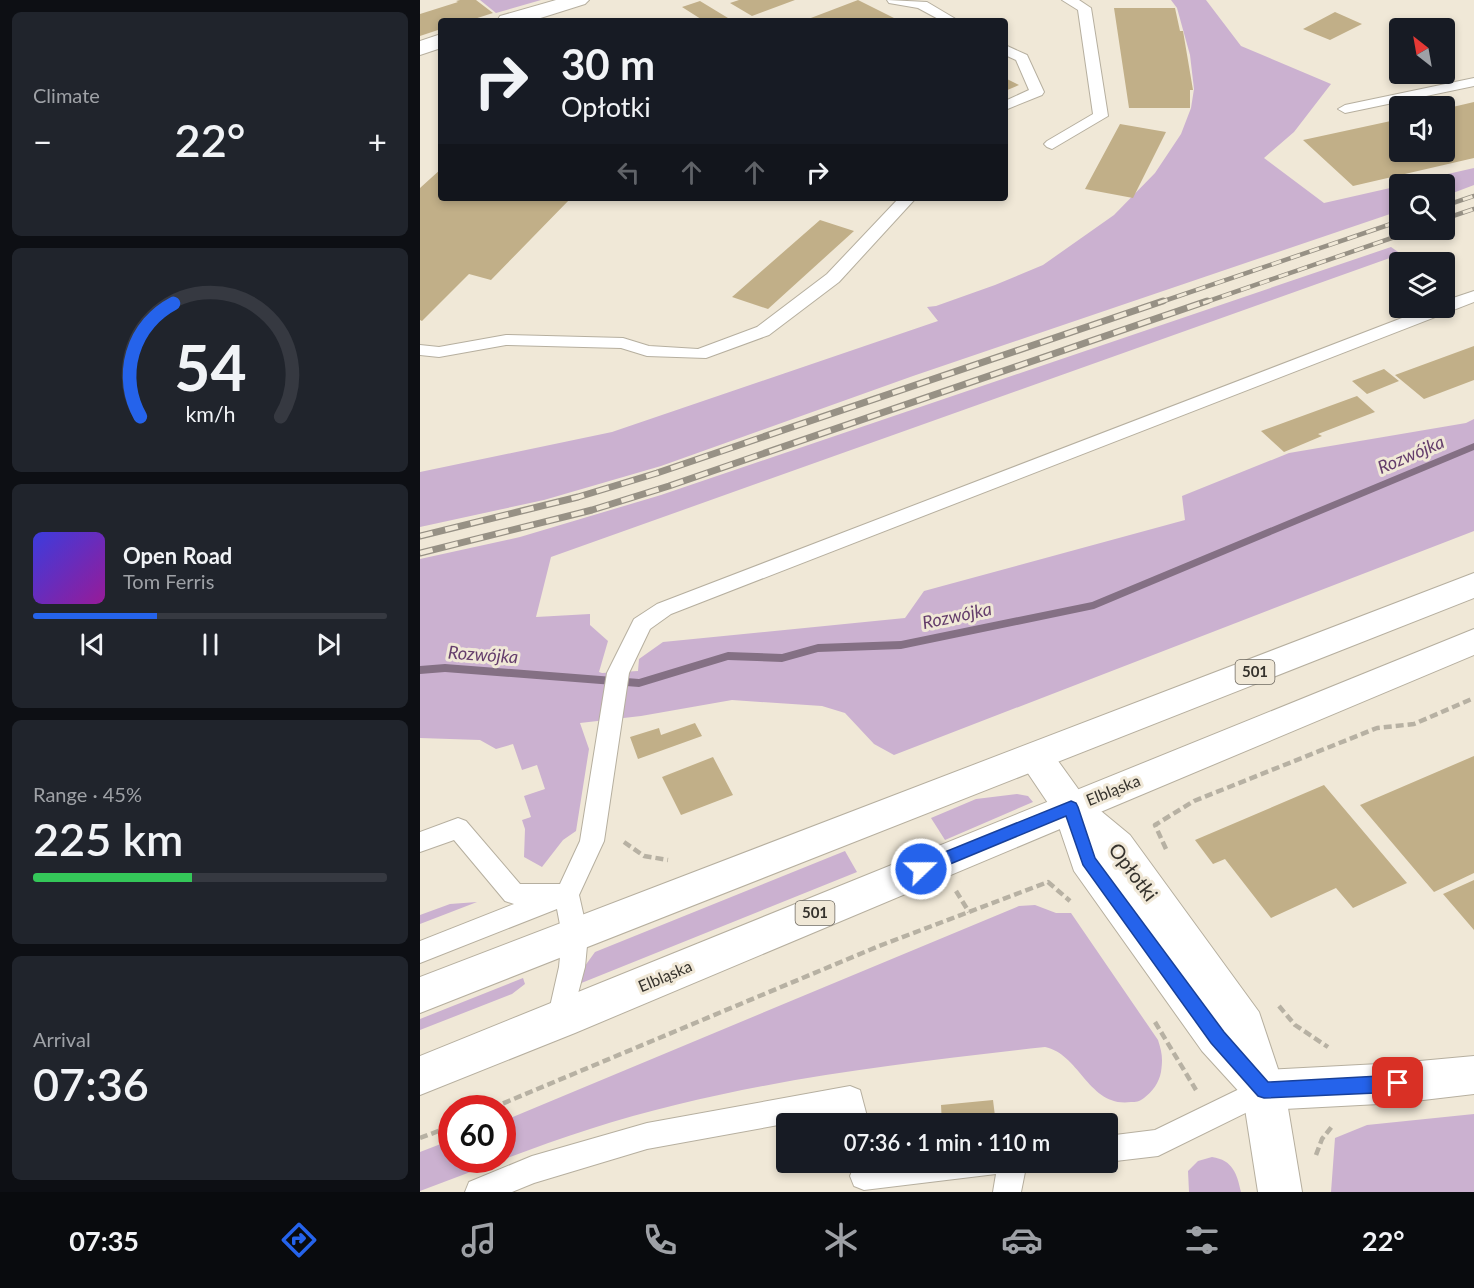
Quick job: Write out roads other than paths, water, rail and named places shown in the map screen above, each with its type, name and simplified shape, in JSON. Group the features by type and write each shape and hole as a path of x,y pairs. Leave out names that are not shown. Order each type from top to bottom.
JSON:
{"main road":[{"path":"519,18 578,0"},
{"path":"420,48 438,42"},
{"name":"501","path":"420,995 1474,585"},
{"name":"Elbląska","path":"420,1076 1474,641"},
{"name":"Opłotki","path":"1035,757 1071,807 1088,860 1217,1038 1264,1090"},
{"path":"1280,1192 1264,1090 1398,1083 1474,1075"}],"lane":[{"path":"894,0 922,4 947,18"},
{"path":"1052,144 1101,116 1084,8 1069,0"},
{"path":"1008,51 1022,58 1037,92 1008,105"},
{"path":"1345,109 1474,82"},
{"path":"420,350 439,352 506,340 623,344 647,351 700,354 763,331 833,278 905,201"},
{"path":"560,1020 572,967 575,934 567,895 592,841 618,673 642,624 664,609 1474,296"},
{"path":"420,842 458,828 514,894 567,895"},
{"path":"420,952 567,895"},
{"path":"1118,1148 1158,1143 1264,1090"},
{"path":"479,1192 532,1170 647,1136 850,1099 853,1113"},
{"path":"863,1177 898,1173"},
{"path":"1007,1192 1011,1173"}],"waterway":[{"name":"Rozwójka","path":"420,670 445,668 639,683 728,656 782,658 818,648 901,645 1094,605 1474,446"}],"railway":[{"path":"1455,202 1474,196"},
{"path":"1455,215 1474,209"},
{"path":"1158,303 1389,225"},
{"path":"1203,303 1389,239"},
{"path":"420,536 578,497 657,473 1163,301"},
{"path":"420,553 592,510 669,486 1207,301"}]}
